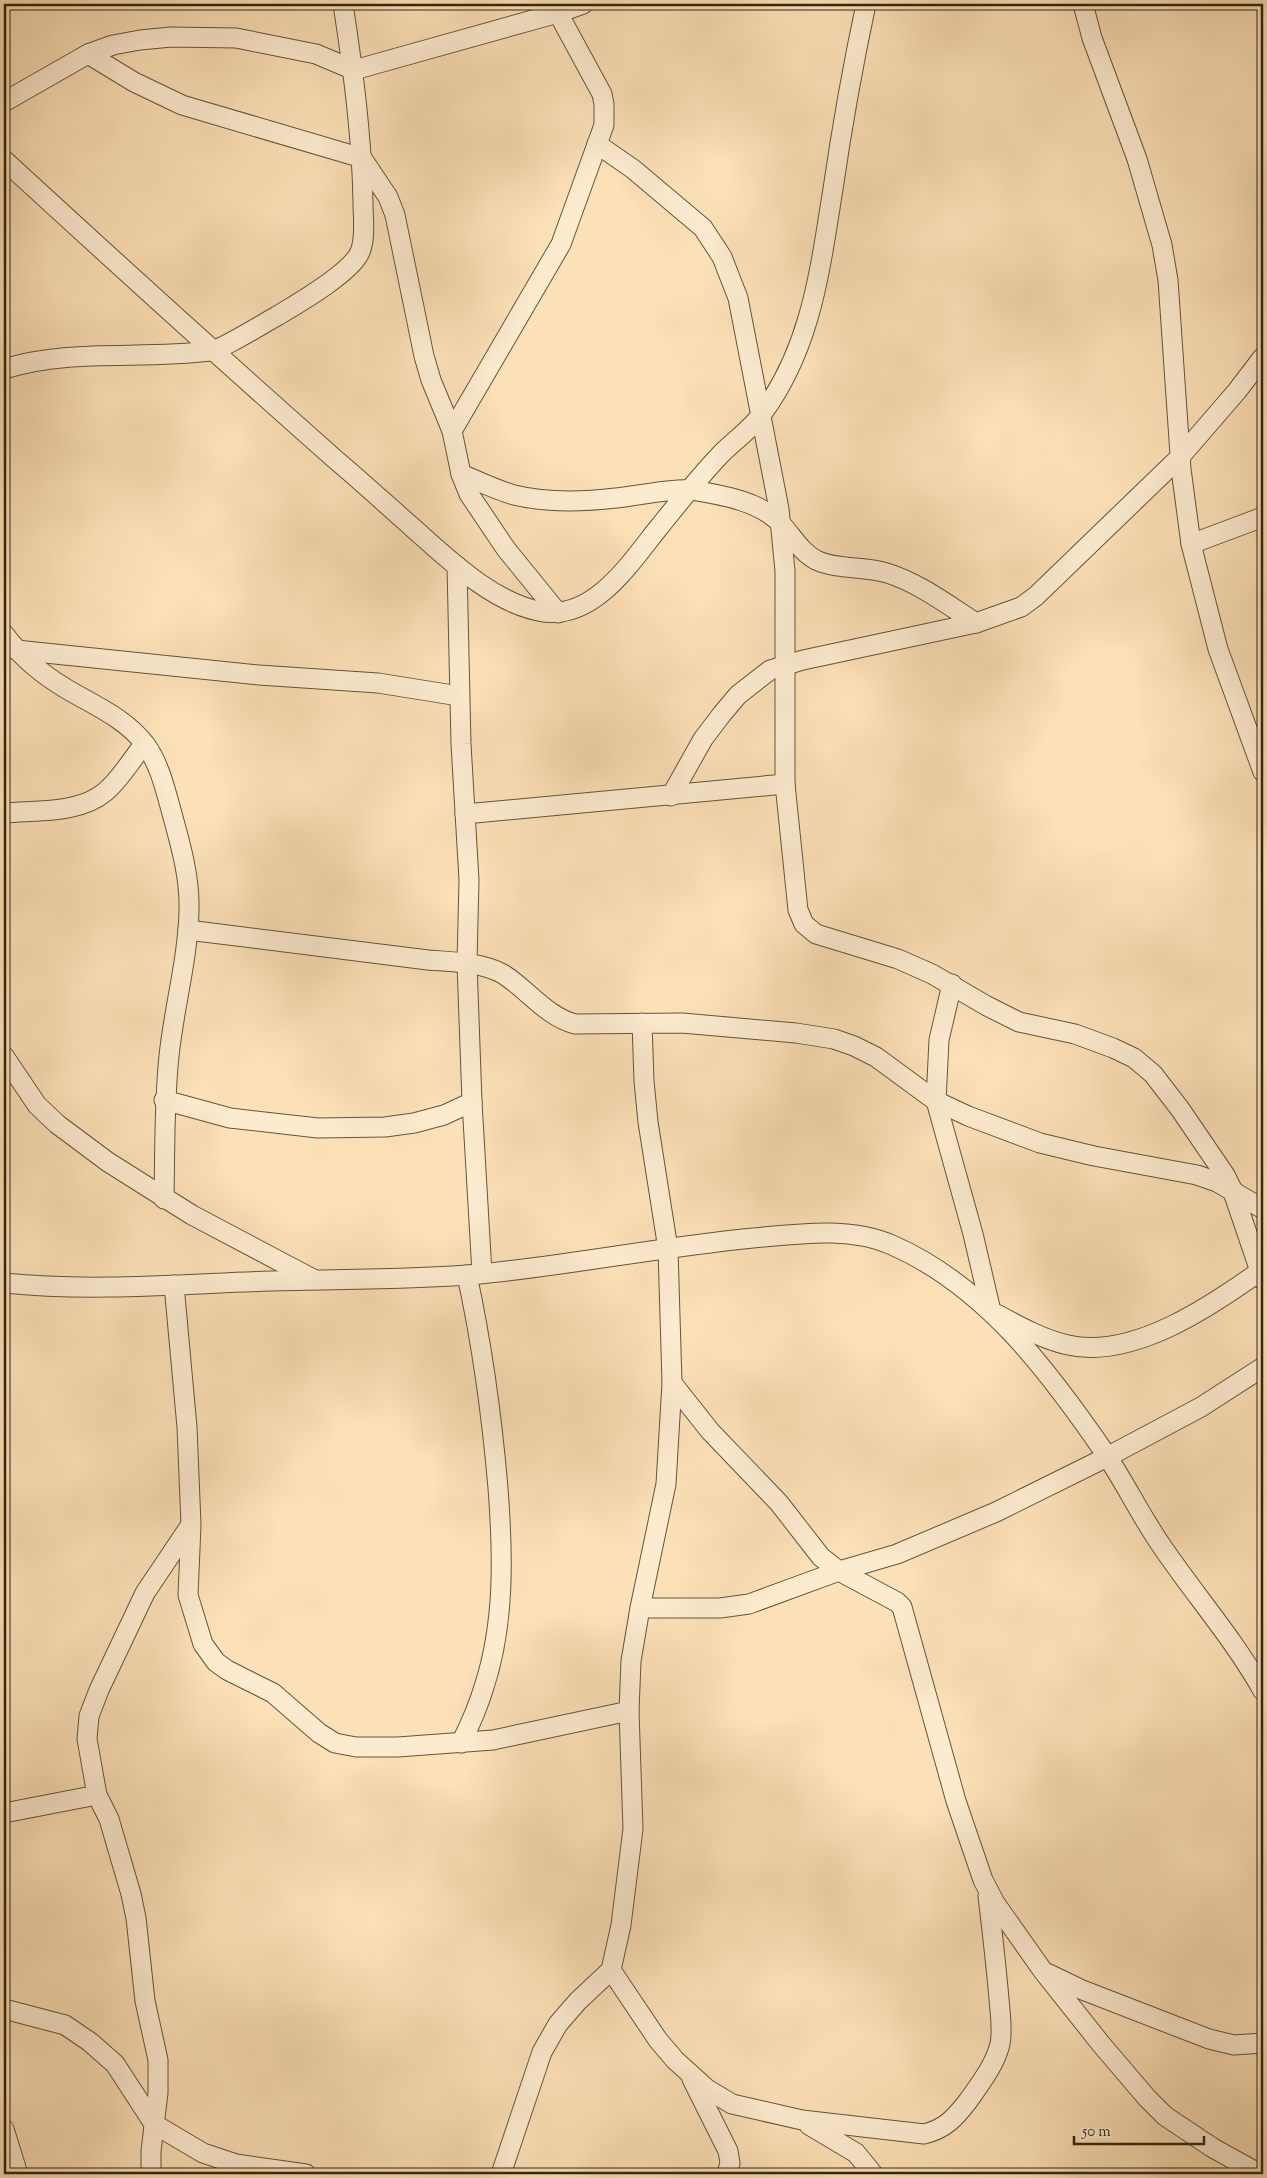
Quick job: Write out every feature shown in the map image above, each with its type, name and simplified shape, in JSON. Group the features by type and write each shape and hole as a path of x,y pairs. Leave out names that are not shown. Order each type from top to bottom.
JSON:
{"street":[{"path":"4,369 46,358 213,351 287,310 337,276 356,258 360,251 363,231 362,158 354,70 343,4"},
{"path":"4,102 88,54 112,45 140,40 171,37 236,38 316,54 354,70 558,13 583,4"},
{"path":"4,160 213,351 457,566 506,600 526,608 558,613 578,608 601,592 636,558 689,490 761,416 790,365 812,311 851,78 866,4"},
{"path":"1083,4 1092,38 1137,159 1166,264 1180,457 1191,544 1218,649 1263,772"},
{"path":"452,431 561,244 604,125 602,94 558,13"},
{"path":"88,54 134,82 182,105 362,158 388,197 395,215 424,356 431,380 452,431 461,474 469,494 506,549 558,613"},
{"path":"597,144 633,169 703,228 722,257 738,298 781,523 785,571 785,784 800,918 808,929 816,934 898,958 952,984 987,1006 1019,1022 1075,1034 1114,1048 1134,1058 1152,1074 1180,1109 1218,1164 1232,1189 1262,1274 1221,1300 1168,1327 1126,1343 1099,1348 1068,1346 1033,1333 991,1311 974,1234 936,1101 939,1040 952,984"},
{"path":"671,796 703,739 738,695 765,674 784,664 976,623 1020,606 1036,596 1180,457 1238,391 1263,357"},
{"path":"461,474 511,494 552,500 615,498 689,490 750,504 760,508 781,523 802,550 818,561 837,566 868,569 902,578 976,623"},
{"path":"1191,544 1263,517"},
{"path":"457,566 460,696 469,880 467,963 475,1274 493,1430 500,1520 501,1572 499,1613 493,1653 485,1686 461,1743"},
{"path":"4,634 16,650 47,676 112,715 132,730 144,744 152,754 163,782 181,842 188,878 188,930 164,1100 164,1199"},
{"path":"16,650 259,675 378,683 460,696"},
{"path":"4,813 73,807 96,798 107,792 144,744"},
{"path":"465,814 785,784"},
{"path":"188,930 418,959 467,963 502,974 569,1023 582,1025 642,1023 704,1024 796,1033 834,1039 876,1057 936,1101 968,1116 1040,1143 1094,1156 1197,1175 1232,1189 1263,1209"},
{"path":"501,2174 542,2052 558,2024 578,2000 611,1970 621,1925 632,1830 629,1711 631,1661 666,1484 672,1383 668,1249 648,1122 642,1023"},
{"path":"4,1056 37,1105 57,1124 108,1162 164,1199 314,1280"},
{"path":"164,1100 230,1118 318,1128 385,1127 414,1123 444,1114 472,1102"},
{"path":"5,1285 174,1285 475,1274 704,1243 803,1234 861,1235 889,1243 918,1257 938,1270 991,1311 1031,1352 1107,1457 1160,1544 1239,1653 1263,1691"},
{"path":"174,1285 187,1427 191,1525 188,1595 203,1644 216,1662 273,1693 319,1733 336,1743 356,1746 398,1747 493,1740 629,1711"},
{"path":"640,1608 720,1608 749,1604 839,1571 897,1554 996,1512 1107,1457 1201,1407 1263,1367"},
{"path":"672,1383 710,1431 779,1503 821,1557 839,1571 897,1602 902,1607 956,1801 987,1888 1011,1927 1043,1971 1101,2044 1165,2116 1213,2148 1260,2174"},
{"path":"151,2174 158,2093 158,2060 145,2001 136,1918 131,1894 109,1819 98,1795 87,1739 89,1716 99,1690 145,1593 191,1525"},
{"path":"4,1814 60,1801 98,1795"},
{"path":"611,1970 658,2040 707,2089 732,2104 802,2120 924,2134 936,2131 958,2114 989,2069 1000,2045 999,1994 987,1888"},
{"path":"1043,1971 1080,1989 1209,2039 1234,2045 1263,2043"},
{"path":"4,2009 65,2024 90,2042 114,2064 154,2124 203,2153 217,2159 306,2174"},
{"path":"688,2072 728,2151 730,2163 727,2174"},
{"path":"802,2120 828,2134 856,2153 873,2174"},
{"path":"4,2129 18,2174"}]}
